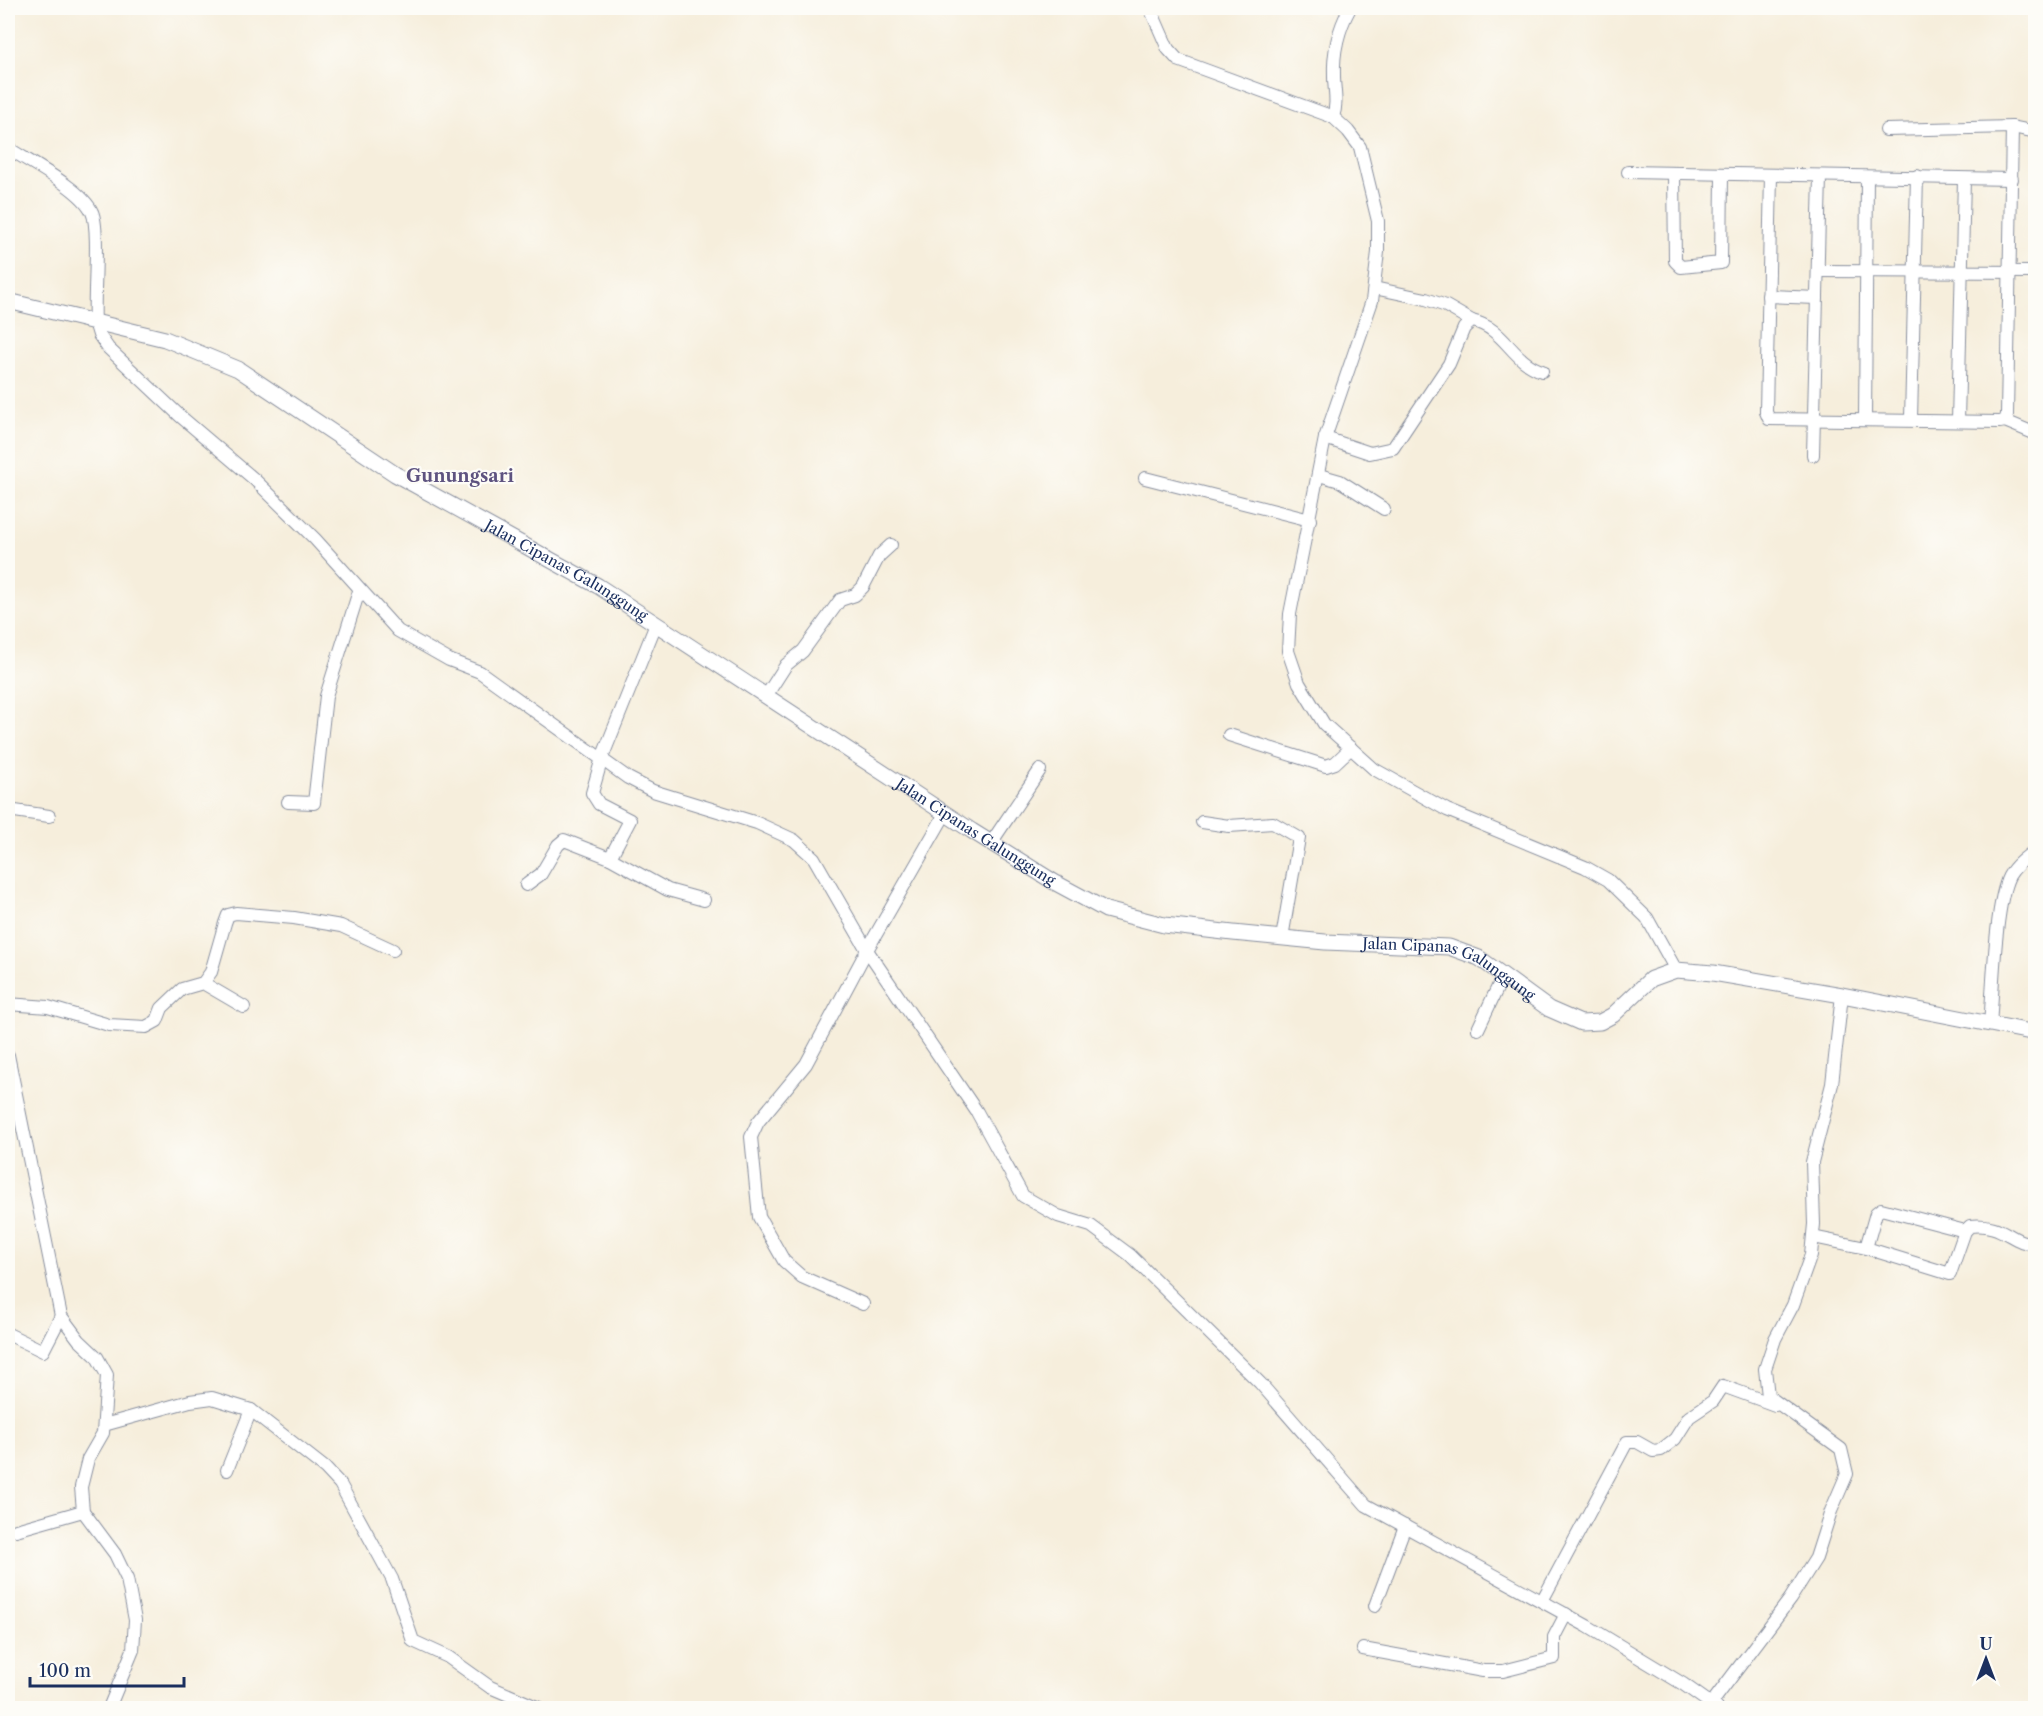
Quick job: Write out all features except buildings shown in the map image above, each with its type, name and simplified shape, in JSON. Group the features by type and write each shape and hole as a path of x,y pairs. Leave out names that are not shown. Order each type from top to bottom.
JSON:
{"street":[{"path":"1150,8 1168,50 1178,60 1318,110 1333,117 1348,131 1360,147 1378,221 1374,288 1354,360 1325,438 1290,614 1288,651 1299,684 1324,724 1374,769 1448,810 1585,867 1608,880 1647,918 1676,970"},
{"path":"1333,117 1336,106 1335,51 1339,33 1350,8"},
{"path":"2005,421 2011,274 2012,127"},
{"path":"1886,130 2012,127 2036,132"},
{"path":"8,148 79,196 92,210 102,324 99,334 108,348 180,416 254,479 315,539 359,591 398,631 449,660 480,672 628,778 653,791 757,823 794,840 814,858 867,950 977,1112 1023,1197 1058,1216 1091,1226 1130,1255 1260,1383 1366,1504 1566,1614 1683,1684 1712,1707 1790,1599 1816,1558 1846,1474 1841,1449 1768,1396 1765,1369 1775,1339 1797,1295 1811,1255 1813,1237 1812,1162 1832,1084 1842,995"},
{"path":"1628,172 2012,179"},
{"path":"1674,173 1675,261 1681,267 1721,263 1722,174"},
{"path":"1771,175 1767,416 1772,419 2005,421 2036,434"},
{"path":"1813,454 1820,176"},
{"path":"1911,419 1917,176"},
{"path":"1865,419 1867,177"},
{"path":"1958,422 1964,179"},
{"path":"1818,271 2011,274 2036,272"},
{"path":"1374,288 1426,299 1446,306 1472,321 1488,325 1523,363 1542,371"},
{"path":"1768,296 1817,298"},
{"name":"Jalan Cipanas Galunggung","path":"8,301 165,339 238,369 395,474 598,586 945,814 1106,910 1164,925 1283,932 1449,947 1479,958 1549,1009 1581,1023 1600,1022 1613,1015 1651,979 1676,970 1713,973 1842,995 2036,1033"},
{"path":"1325,438 1370,453 1393,448 1449,364 1464,328 1472,321"},
{"path":"1319,475 1340,481 1384,509"},
{"path":"1145,478 1310,520"},
{"path":"766,696 786,665 803,651 840,600 855,595 864,587 879,556 891,545"},
{"path":"288,802 314,803 326,696 359,591"},
{"path":"610,858 630,820 599,804 593,798 592,788 656,624"},
{"path":"1229,735 1326,766 1335,763 1351,748"},
{"path":"991,843 1040,770"},
{"path":"8,810 49,816"},
{"path":"863,1304 802,1277 784,1261 759,1217 751,1144 758,1122 806,1064 867,950 945,814"},
{"path":"1202,822 1229,825 1273,823 1299,838 1283,932"},
{"path":"526,885 541,874 558,844 564,840 610,858 668,890 704,900"},
{"path":"1990,1025 2000,916 2008,877 2018,864 2036,850"},
{"path":"8,1004 48,1007 109,1024 146,1027 157,1021 162,1008 182,989 203,983 211,972 228,915 236,913 341,926 393,950"},
{"path":"1478,1029 1503,976"},
{"path":"203,983 244,1007"},
{"path":"8,1055 61,1316 79,1340 97,1357 107,1376 103,1433 88,1459 81,1487 83,1511 115,1554 127,1580 135,1620 134,1650 109,1708"},
{"path":"1866,1248 1876,1213 1881,1209 1965,1231"},
{"path":"1813,1237 1866,1248 1950,1274 1968,1226 1986,1224 2027,1243 2036,1244"},
{"path":"8,1334 43,1350 61,1316"},
{"path":"1542,1601 1627,1442 1637,1442 1653,1451 1661,1450 1675,1440 1689,1417 1713,1401 1723,1386 1784,1408"},
{"path":"104,1425 190,1401 212,1398 251,1410 325,1468 340,1484 392,1579 413,1641 448,1657 490,1687 540,1708"},
{"path":"227,1470 251,1410"},
{"path":"16,1530 83,1511"},
{"path":"1375,1606 1405,1526"},
{"path":"1363,1649 1483,1671 1503,1671 1554,1658 1554,1637 1566,1614"}],"district":[{"name":"Gunungsari","path":"460,476"}]}
